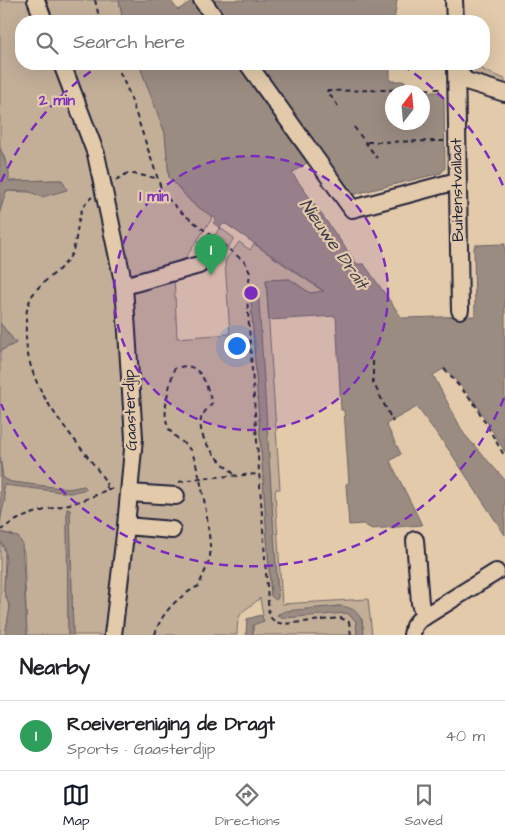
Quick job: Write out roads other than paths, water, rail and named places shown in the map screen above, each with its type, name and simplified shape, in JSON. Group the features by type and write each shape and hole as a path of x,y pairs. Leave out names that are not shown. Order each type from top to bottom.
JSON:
{"street":[{"path":"36,0 42,15"},
{"path":"202,0 213,15"},
{"path":"454,0 455,15"},
{"name":"Gaasterdjip","path":"64,70 83,116 104,186 124,286 134,438 113,635"},
{"path":"252,70 352,209 457,181"},
{"name":"Buitenstvallaat","path":"456,70 460,310"},
{"name":"Buitenstvallaat","path":"459,70 466,81 505,94"},
{"path":"124,286 199,265"},
{"path":"129,492 176,489"},
{"path":"126,526 172,530"},
{"path":"416,540 420,603 424,617"},
{"path":"412,635 414,626 424,617 496,572"}],"water":[{"path":"119,0 170,0 178,10 193,0 204,15 122,15"},
{"path":"213,0 397,0 395,15 224,15"},
{"name":"Nieuwe Drait","path":"141,70 243,70 308,162 292,173 357,264 364,264 402,318 475,316 475,245 505,244 505,452 475,402 445,368 433,375 464,434 505,480 505,535 449,450 417,407 386,424 401,454 390,461 422,525 372,529 363,524 349,525 346,484 349,483 344,410 341,410 336,316 269,320 266,280 290,279 310,293 324,291 226,224 223,224 220,228 213,223 216,219 192,203 169,177 165,133"},
{"path":"262,70 390,70 390,81 405,81 405,85 385,85 385,130 430,130 430,92 439,92 444,98 445,168 441,173 351,195"},
{"path":"0,148 9,172 9,181 62,180 67,190 42,197 28,191 6,191 0,211"},
{"path":"254,284 258,286 278,597 276,600 271,596 251,301"},
{"path":"0,323 16,343 0,351"},
{"path":"0,457 3,478 11,482 69,489 84,486 87,489 70,493 5,485 3,486 5,500 0,519"},
{"path":"67,509 70,510 73,635 68,635"},
{"path":"0,532 18,537 22,543 27,635 5,635 10,608 4,591 6,560 4,546 0,541"},
{"path":"339,606 351,609 358,614 361,619 364,635 357,635 356,621 347,613 284,618 277,615 285,611"},
{"path":"261,615 264,621 253,625 253,635 246,635 247,619"}],"place":[{"name":"Roeivereniging de Dragt","path":"211,275"}]}
